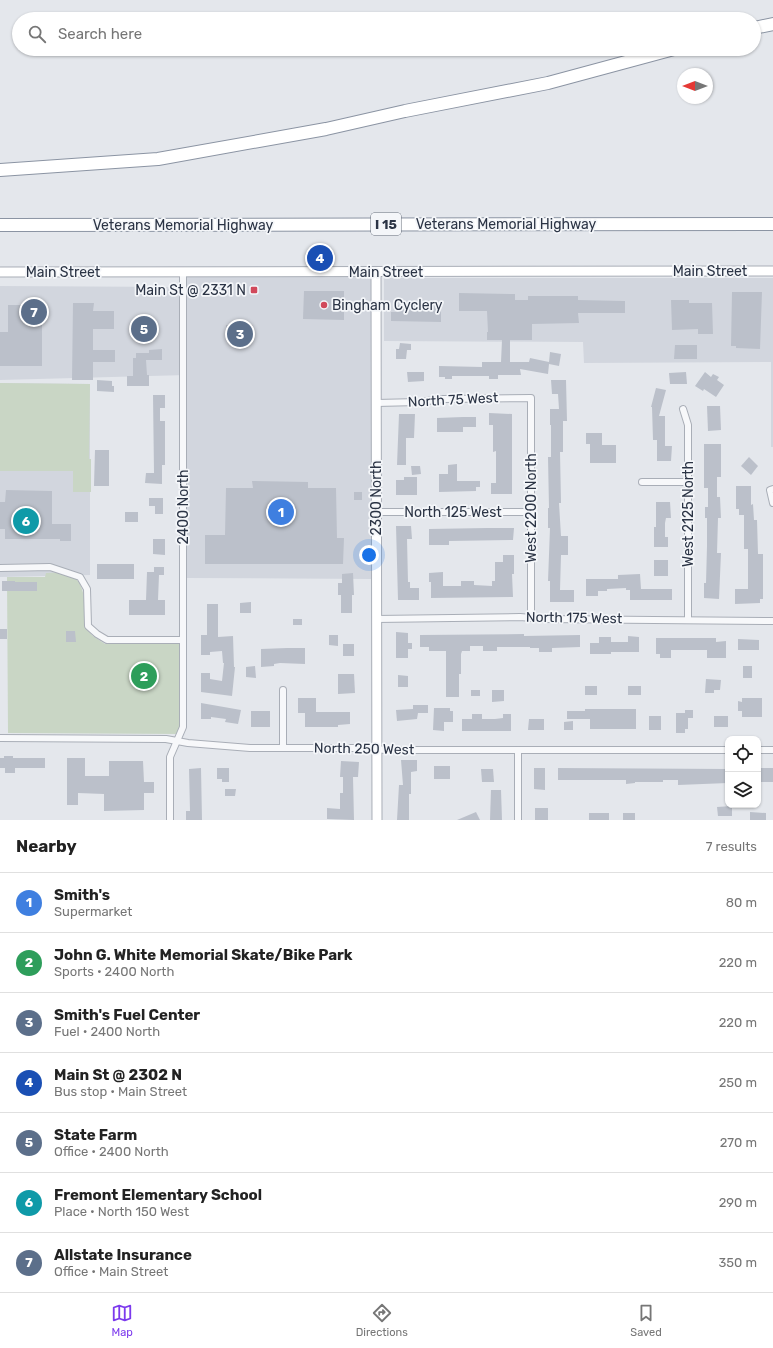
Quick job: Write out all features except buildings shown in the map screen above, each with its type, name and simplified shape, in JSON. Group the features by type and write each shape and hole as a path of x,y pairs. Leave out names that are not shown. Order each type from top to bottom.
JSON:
{"highway":[{"path":"761,27 773,24"},
{"path":"0,170 158,159 311,131 548,83 648,56"},
{"name":"Veterans Memorial Highway","path":"0,225 773,224"}],"main road":[{"name":"Main Street","path":"0,272 183,273 773,271"},
{"name":"2300 North","path":"376,272 377,820"}],"street":[{"name":"2400 North","path":"170,820 170,757 183,727 183,273"},
{"name":"North 75 West","path":"376,404 419,402 442,399 531,398"},
{"name":"West 2200 North","path":"531,398 531,618"},
{"name":"West 2125 North","path":"683,409 688,425 688,619"},
{"path":"642,482 688,482"},
{"path":"771,489 773,502"},
{"name":"North 125 West","path":"376,512 532,512"},
{"path":"0,568 50,567 80,578 87,589 88,626 96,634 107,640 183,640"},
{"name":"North 175 West","path":"376,619 531,618 773,621"},
{"path":"283,690 283,748"},
{"name":"North 250 West","path":"0,738 161,739 178,740 188,743 250,748 385,750 725,750"},
{"path":"518,750 518,820"},
{"path":"761,750 773,750"}],"shaded area":[{"path":"187,273 374,273 372,579 187,578 187,375 0,380 0,286 179,287 187,346"},
{"path":"384,278 773,278 773,447 771,447 771,362 584,363 583,342 384,341"},
{"path":"0,383 90,384 90,575 0,577"}],"green space":[{"path":"0,383 90,384 89,459 91,459 91,492 73,492 73,471 0,471"},
{"path":"46,573 62,573 71,575 77,580 81,586 83,594 85,628 93,636 105,644 179,644 179,734 8,733 7,577 45,577"}],"place":[{"name":"Main St @ 2302 N","path":"320,258"},
{"name":"Main St @ 2331 N","path":"254,290"},
{"name":"Bingham Cyclery","path":"324,305"},
{"name":"Allstate Insurance","path":"34,312"},
{"name":"State Farm","path":"144,329"},
{"name":"Smith's Fuel Center","path":"240,334"},
{"name":"Smith's","path":"281,512"},
{"name":"Fremont Elementary School","path":"26,521"},
{"name":"John G. White Memorial Skate/Bike Park","path":"144,676"}]}
